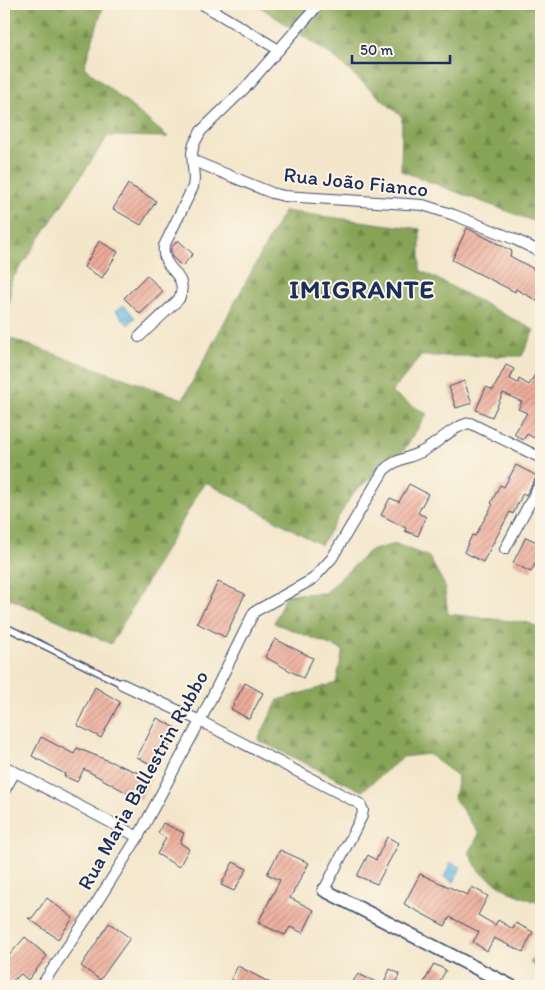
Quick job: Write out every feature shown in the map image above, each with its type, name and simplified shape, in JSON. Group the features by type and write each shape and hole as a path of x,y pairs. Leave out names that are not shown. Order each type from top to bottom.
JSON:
{"street":[{"path":"202,4 279,50"},
{"path":"139,337 182,294 182,282 165,260 162,253 194,180 192,153 194,144 201,131 248,86 319,4"},
{"name":"Rua João Fianco","path":"194,161 272,193 284,196 423,205 454,215 541,252"},
{"name":"Rua Maria Ballestrin Rubbo","path":"41,986 138,837 200,721 254,612 313,579 332,558 380,475 388,466 422,452 460,426 470,423 541,458"},
{"path":"505,549 541,482"},
{"path":"122,684 200,721 360,804 363,810 362,816 324,890 503,985"},
{"path":"4,766 138,837"},
{"path":"4,791 15,772"}],"lane":[{"path":"4,626 122,684"}],"green space":[{"path":"4,4 104,4 84,67 168,137 108,136 11,281 6,337 183,399 284,211 420,229 420,270 534,330 522,356 421,356 391,393 427,414 404,450 354,492 321,545 205,482 111,644 4,596"},
{"path":"256,4 541,5 541,224 401,171 402,117 331,55"},
{"path":"396,544 429,557 444,584 448,614 529,623 541,629 541,904 508,891 479,871 469,853 479,834 454,798 458,776 428,754 403,757 362,791 258,740 278,700 336,683 343,650 274,623 286,594 325,593 369,551"},
{"path":"541,947 541,971 530,963"}],"water":[{"path":"124,305 135,318 128,325 116,311"},
{"path":"451,862 461,867 454,882 444,877"}],"building":[{"path":"128,184 156,201 141,225 113,209"},
{"path":"467,228 512,251 510,256 534,269 539,258 541,259 541,303 516,289 515,292 452,260"},
{"path":"178,240 193,254 182,266 172,257 171,253 171,248"},
{"path":"99,241 118,252 102,278 84,267"},
{"path":"147,275 163,292 140,314 124,298"},
{"path":"541,364 541,442 527,434 523,440 514,434 527,413 518,409 522,402 503,393 492,417 476,410 486,387 493,390 506,365 514,369 510,379 518,383 519,379 529,385"},
{"path":"464,381 472,403 456,408 449,387"},
{"path":"516,465 537,476 526,495 523,493 513,514 510,512 483,562 464,552 472,535 475,536 493,504 491,503 500,485 504,487"},
{"path":"409,484 428,494 418,513 426,517 418,536 405,531 406,528 381,515 390,498 399,502"},
{"path":"526,537 541,544 541,553 531,572 513,563"},
{"path":"218,582 245,594 225,637 197,623"},
{"path":"275,639 313,658 303,678 265,657"},
{"path":"245,683 263,693 249,719 231,709"},
{"path":"95,687 120,702 101,738 77,725"},
{"path":"157,718 178,729 157,768 137,757"},
{"path":"41,737 74,754 77,748 151,778 140,800 84,769 77,782 32,756"},
{"path":"163,823 184,833 180,843 189,849 179,867 157,854 166,838 158,833"},
{"path":"387,837 399,843 377,884 357,876 368,855 376,860"},
{"path":"280,850 309,863 290,898 314,910 303,933 290,927 285,935 258,923 280,880 267,874"},
{"path":"233,862 247,869 234,891 221,885"},
{"path":"420,874 467,895 472,887 488,896 478,915 495,925 498,920 513,929 516,923 533,932 523,952 494,938 487,951 473,942 479,932 450,917 445,926 404,904"},
{"path":"47,898 73,918 58,939 28,918 32,918"},
{"path":"109,923 130,938 100,980 81,966"},
{"path":"25,937 47,956 28,980 21,974 4,986 4,959"},
{"path":"434,964 446,970 437,986 422,986"},
{"path":"238,966 276,986 244,986 231,979"},
{"path":"390,969 400,974 393,986 350,986 358,974 383,985"}],"district":[{"name":"IMIGRANTE","path":"362,289"}]}
